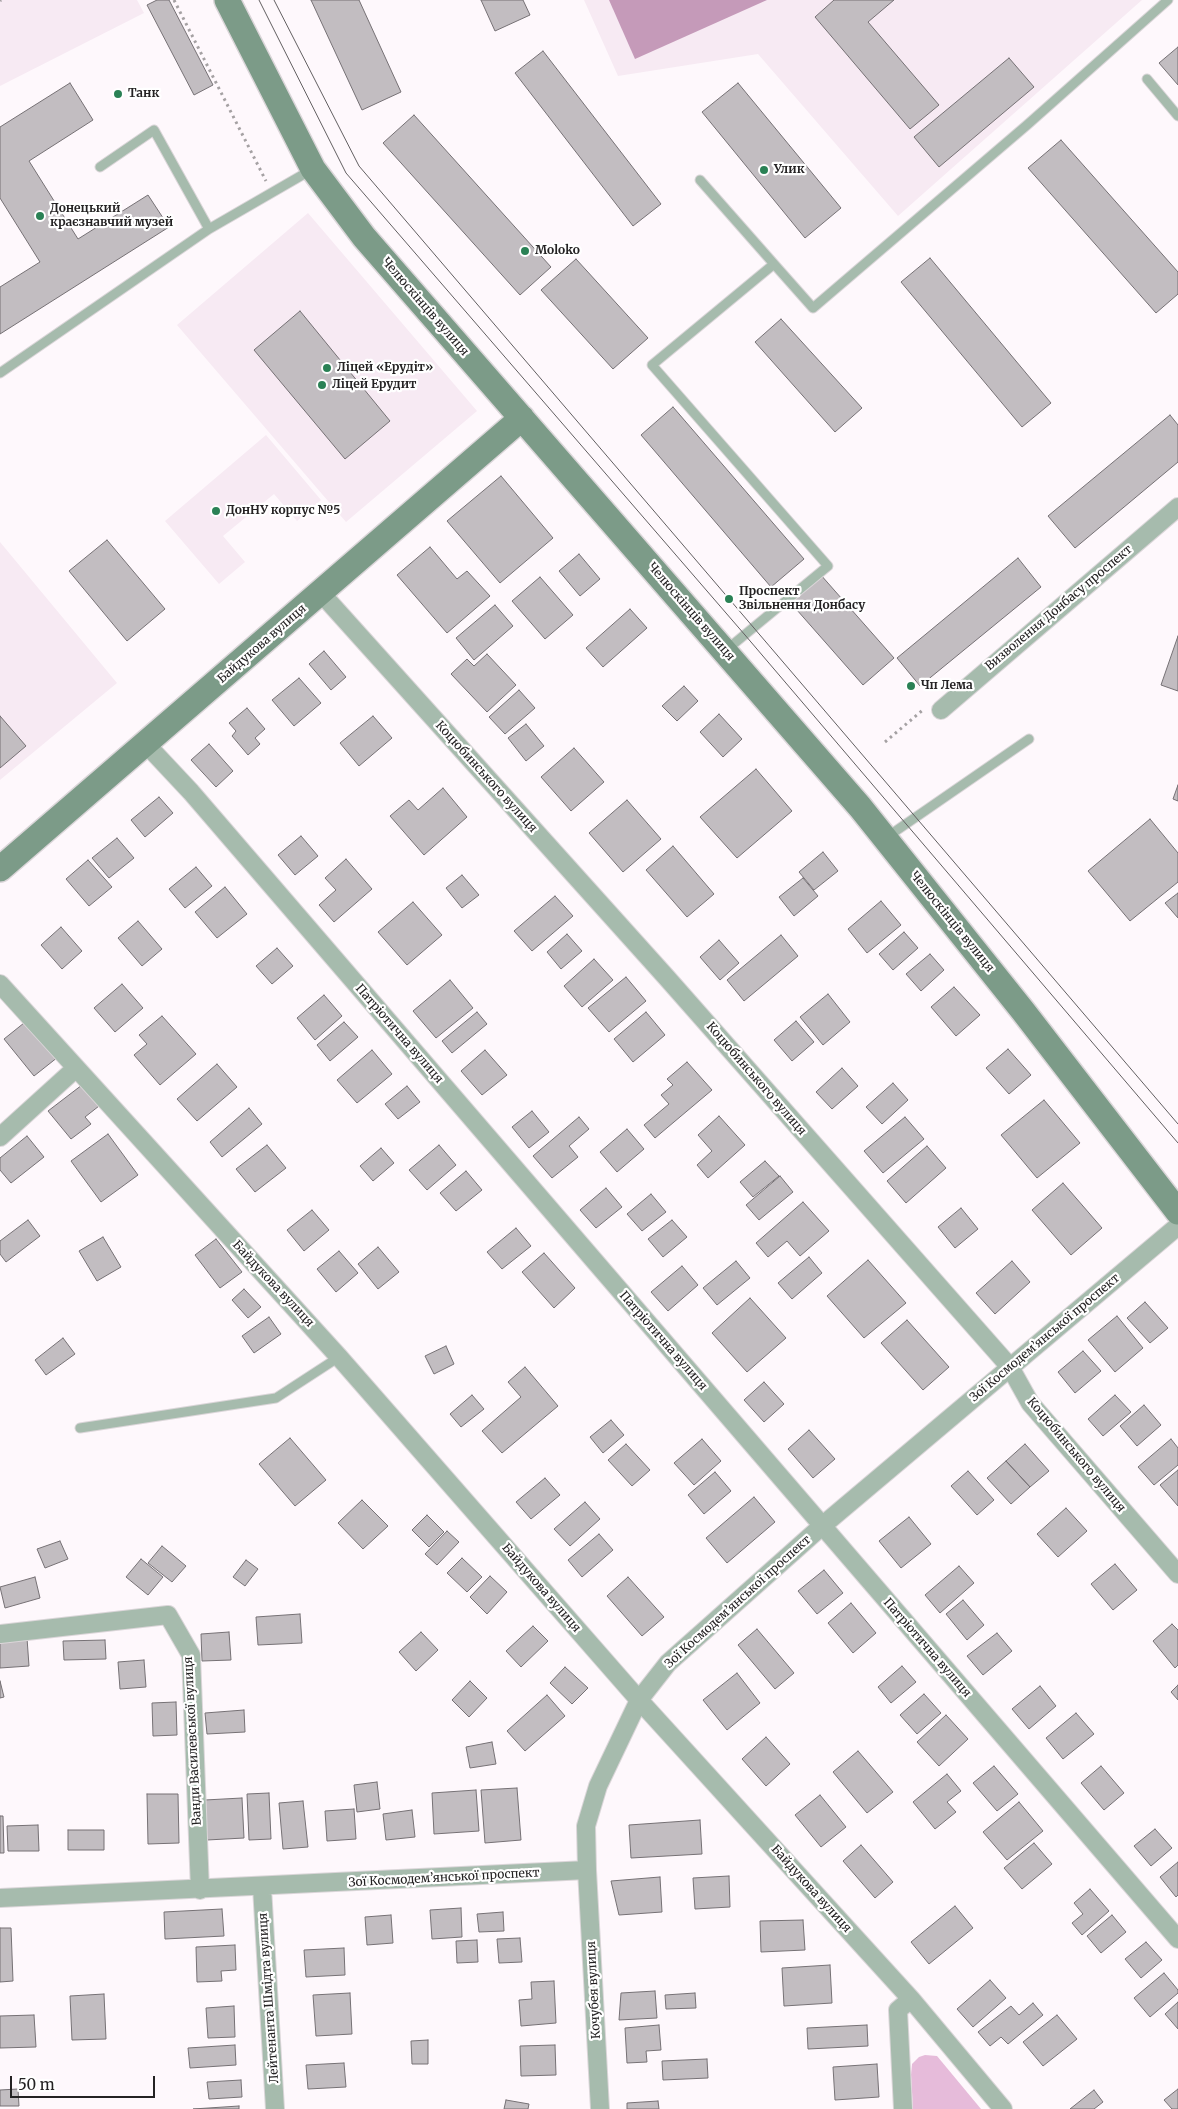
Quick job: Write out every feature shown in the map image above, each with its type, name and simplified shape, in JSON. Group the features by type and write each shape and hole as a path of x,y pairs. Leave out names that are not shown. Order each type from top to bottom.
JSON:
{"main road":[{"name":"Челюскінців вулиця","path":"227,0 314,169 364,237 860,807 1023,1011 1178,1212"},
{"name":"Байдукова вулиця","path":"0,869 522,418"}],"street":[{"name":"Визволення Донбасу проспект","path":"940,710 1178,507"},
{"name":"Коцюбинського вулиця","path":"321,593 667,978 1010,1367 1030,1403 1178,1574"},
{"name":"Патріотична вулиця","path":"146,744 198,799 1178,1939"},
{"name":"Байдукова вулиця","path":"0,984 75,1069 339,1357 639,1700 911,1999 1003,2109"},
{"path":"0,1137 75,1069"},
{"name":"Зої Космодем’янської проспект","path":"0,1898 200,1890 588,1870 586,1826 596,1794 639,1700 668,1663 822,1526 1178,1226"},
{"name":"Ванди Василевської вулиця","path":"0,1634 168,1616 191,1656 200,1890"},
{"name":"Кочубея вулиця","path":"588,1870 600,2109"},
{"name":"Лейтенанта Шмідта вулиця","path":"262,1887 275,2109"},
{"path":"903,2109 898,2010 911,1999"}],"lane":[{"path":"700,180 813,308 1027,125 1168,0"},
{"path":"1147,79 1178,116"},
{"path":"100,167 154,130 209,229"},
{"path":"0,373 209,229 314,169"},
{"path":"725,651 828,566 652,365 774,264"},
{"path":"885,838 1029,739"},
{"path":"80,1428 276,1398 339,1357"}],"path":[{"path":"174,0 272,193"}],"shaded area":[{"path":"0,0 137,0 144,13 0,86"},
{"path":"584,0 1142,0 898,216 758,54 618,76"},
{"path":"609,0 767,0 635,59"},
{"name":"Ліцей «Ерудіт»","path":"308,213 477,411 346,522 177,325"},
{"name":"ДонНУ корпус №5","path":"266,435 321,500 297,521 274,494 223,536 245,562 219,584 165,521"},
{"path":"0,542 117,683 0,780"},
{"path":"925,2055 937,2056 981,2109 913,2109 912,2064 919,2057"}],"building":[{"path":"157,0 169,0 213,85 194,95 147,5"},
{"path":"311,0 359,0 401,92 362,110"},
{"path":"481,0 523,0 530,15 495,31"},
{"path":"834,0 894,0 868,22 939,105 910,129 815,17"},
{"path":"1178,47 1178,85 1159,63"},
{"path":"543,51 661,204 633,226 515,73"},
{"path":"1009,58 1034,87 939,167 914,137"},
{"path":"70,83 93,120 29,161 78,239 148,195 169,227 0,334 0,287 40,262 0,198 0,127"},
{"path":"738,83 841,208 805,238 702,112"},
{"path":"414,115 551,267 520,295 383,143"},
{"path":"1061,140 1178,272 1178,294 1156,313 1028,168"},
{"path":"930,258 1051,403 1022,427 901,282"},
{"path":"576,259 648,338 613,369 541,290"},
{"name":"Ліцей Ерудит","path":"300,311 390,421 345,459 254,350"},
{"path":"781,319 862,408 835,432 755,342"},
{"path":"673,407 804,559 771,587 641,435"},
{"path":"1170,415 1178,425 1178,462 1075,548 1048,516"},
{"path":"501,476 553,538 500,583 447,521"},
{"path":"107,540 165,609 127,641 69,571"},
{"path":"430,547 457,579 467,571 490,596 447,633 397,575"},
{"path":"579,554 600,579 580,596 559,571"},
{"path":"1018,558 1041,587 920,686 897,658"},
{"path":"820,574 894,658 863,685 789,601"},
{"path":"540,577 573,615 545,639 512,601"},
{"path":"495,605 513,626 474,660 456,638"},
{"path":"630,609 647,628 603,667 586,648"},
{"path":"1178,636 1178,691 1161,685"},
{"path":"324,651 346,677 331,690 309,664"},
{"path":"487,654 516,685 487,712 451,674 467,659 474,666"},
{"path":"299,678 321,703 294,726 272,700"},
{"path":"684,686 698,701 677,721 662,706"},
{"path":"519,690 535,708 505,734 489,717"},
{"path":"247,708 265,729 255,738 260,744 248,755 232,736 236,731 229,723"},
{"path":"719,714 742,739 723,757 700,732"},
{"path":"0,716 26,746 0,768"},
{"path":"373,716 392,738 359,766 340,743"},
{"path":"526,724 544,746 526,761 508,738"},
{"path":"209,744 233,771 216,787 191,760"},
{"path":"574,748 604,782 571,811 541,777"},
{"path":"756,769 792,811 737,858 700,817"},
{"path":"1178,785 1178,801 1173,799"},
{"path":"443,788 467,817 424,855 390,816 409,800 418,810"},
{"path":"159,797 173,813 145,837 131,820"},
{"path":"627,800 661,839 623,872 589,833"},
{"path":"1150,819 1178,853 1178,882 1130,921 1088,871"},
{"path":"301,836 318,856 295,875 278,855"},
{"path":"117,838 134,858 109,878 92,858"},
{"path":"673,846 714,894 687,917 646,870"},
{"path":"823,852 838,871 814,890 799,872"},
{"path":"346,859 372,889 334,922 319,905 336,890 325,878"},
{"path":"88,860 112,887 89,906 66,879"},
{"path":"196,867 212,886 185,908 169,889"},
{"path":"462,875 479,895 462,908 446,888"},
{"path":"803,878 818,896 794,916 779,897"},
{"path":"225,887 247,914 217,938 195,912"},
{"path":"1178,893 1178,918 1165,903"},
{"path":"555,896 573,916 532,951 514,931"},
{"path":"881,901 901,925 867,953 848,929"},
{"path":"413,902 442,935 407,965 378,932"},
{"path":"138,921 162,949 142,966 118,938"},
{"path":"61,927 82,951 62,969 41,945"},
{"path":"904,932 918,948 893,970 879,954"},
{"path":"567,934 582,951 561,969 547,952"},
{"path":"781,935 798,956 744,1001 727,980"},
{"path":"719,940 739,963 720,980 700,957"},
{"path":"277,948 293,966 272,984 256,966"},
{"path":"930,954 944,970 921,991 906,974"},
{"path":"594,959 613,980 582,1007 564,986"},
{"path":"626,977 646,1001 609,1032 588,1008"},
{"path":"450,980 473,1008 436,1038 413,1011"},
{"path":"122,984 143,1008 115,1032 94,1008"},
{"path":"954,987 980,1015 956,1036 931,1007"},
{"path":"828,994 850,1022 823,1045 800,1017"},
{"path":"324,995 342,1016 315,1040 297,1018"},
{"path":"477,1012 487,1024 452,1053 442,1041"},
{"path":"646,1012 665,1035 633,1062 614,1039"},
{"path":"162,1016 196,1054 160,1085 134,1055 147,1044 139,1035"},
{"path":"29,1019 58,1057 34,1076 4,1039"},
{"path":"796,1021 814,1042 792,1061 774,1040"},
{"path":"344,1022 358,1037 330,1061 317,1045"},
{"path":"1008,1049 1031,1075 1009,1094 986,1068"},
{"path":"372,1050 392,1074 357,1103 337,1080"},
{"path":"485,1050 507,1075 482,1095 461,1071"},
{"path":"687,1062 712,1090 655,1138 644,1125 669,1104 661,1095 673,1085 667,1079"},
{"path":"217,1064 237,1087 197,1121 177,1099"},
{"path":"842,1068 858,1086 832,1109 816,1092"},
{"path":"893,1083 908,1100 882,1124 866,1107"},
{"path":"82,1085 99,1106 85,1117 91,1124 71,1139 48,1111"},
{"path":"407,1086 420,1102 398,1119 385,1104"},
{"path":"1044,1100 1080,1143 1037,1178 1001,1135"},
{"path":"249,1108 262,1124 222,1157 210,1142"},
{"path":"532,1111 549,1132 529,1148 512,1127"},
{"path":"719,1116 745,1145 708,1178 697,1165 712,1151 698,1135"},
{"path":"579,1117 589,1129 569,1146 578,1157 552,1178 533,1156"},
{"path":"905,1117 924,1139 883,1173 864,1151"},
{"path":"627,1129 644,1149 617,1172 600,1152"},
{"path":"108,1134 138,1175 101,1202 71,1161"},
{"path":"27,1136 44,1157 11,1183 0,1170 0,1158"},
{"path":"267,1145 286,1168 255,1192 236,1169"},
{"path":"439,1145 456,1165 427,1190 409,1170"},
{"path":"927,1146 946,1168 906,1203 887,1181"},
{"path":"381,1148 394,1163 373,1181 360,1166"},
{"path":"765,1161 779,1176 753,1197 740,1182"},
{"path":"466,1171 482,1190 456,1211 440,1193"},
{"path":"780,1176 793,1192 759,1220 746,1205"},
{"path":"1063,1183 1102,1228 1071,1255 1032,1210"},
{"path":"606,1188 622,1207 596,1228 580,1210"},
{"path":"651,1194 666,1212 642,1231 627,1214"},
{"path":"803,1202 829,1231 800,1256 787,1241 768,1257 756,1243"},
{"path":"961,1208 978,1229 955,1248 938,1227"},
{"path":"312,1210 329,1230 304,1251 287,1230"},
{"path":"28,1220 40,1236 6,1262 0,1254 0,1241"},
{"path":"672,1220 687,1237 663,1257 648,1239"},
{"path":"516,1228 531,1246 502,1269 487,1252"},
{"path":"103,1237 121,1267 97,1281 79,1251"},
{"path":"216,1239 242,1272 220,1288 195,1255"},
{"path":"378,1247 399,1272 378,1289 358,1264"},
{"path":"339,1251 358,1273 336,1292 317,1269"},
{"path":"544,1253 575,1288 554,1308 522,1272"},
{"path":"809,1257 822,1273 792,1299 778,1283"},
{"path":"868,1260 906,1303 864,1338 827,1296"},
{"path":"736,1261 750,1278 717,1305 703,1288"},
{"path":"1012,1261 1030,1282 995,1314 976,1293"},
{"path":"682,1266 698,1285 668,1311 651,1292"},
{"path":"244,1289 261,1307 248,1318 232,1300"},
{"path":"750,1298 786,1338 747,1372 712,1333"},
{"path":"1145,1302 1168,1328 1150,1343 1127,1318"},
{"path":"1117,1316 1143,1348 1115,1372 1088,1340"},
{"path":"269,1317 281,1334 254,1353 242,1336"},
{"path":"907,1320 949,1367 923,1390 881,1343"},
{"path":"63,1338 75,1354 46,1375 35,1360"},
{"path":"446,1346 454,1364 434,1374 425,1356"},
{"path":"1083,1351 1101,1371 1075,1393 1058,1372"},
{"path":"525,1367 558,1406 502,1453 482,1431 521,1397 508,1382"},
{"path":"764,1382 784,1404 764,1422 744,1400"},
{"path":"472,1395 484,1409 461,1427 450,1414"},
{"path":"1115,1395 1131,1412 1103,1436 1088,1419"},
{"path":"1144,1405 1161,1425 1137,1446 1120,1426"},
{"path":"611,1420 624,1435 603,1453 590,1437"},
{"path":"809,1430 835,1459 813,1478 788,1449"},
{"path":"290,1438 326,1480 295,1506 259,1464"},
{"path":"702,1439 721,1461 694,1485 674,1463"},
{"path":"1171,1439 1178,1448 1178,1465 1154,1485 1138,1467"},
{"path":"626,1444 650,1470 632,1486 608,1460"},
{"path":"1025,1444 1049,1471 1030,1487 1006,1461"},
{"path":"1006,1461 1030,1487 1011,1504 987,1478"},
{"path":"1178,1470 1178,1506 1160,1485"},
{"path":"968,1471 994,1500 977,1515 951,1486"},
{"path":"715,1472 731,1491 704,1514 688,1495"},
{"path":"545,1478 560,1495 531,1519 516,1502"},
{"path":"754,1497 775,1522 727,1563 706,1538"},
{"path":"362,1500 388,1526 363,1549 338,1523"},
{"path":"585,1502 600,1519 570,1546 554,1529"},
{"path":"1066,1508 1087,1531 1058,1557 1037,1534"},
{"path":"427,1515 444,1532 429,1547 412,1530"},
{"path":"909,1517 931,1544 901,1568 879,1541"},
{"path":"447,1531 459,1542 437,1565 425,1554"},
{"path":"599,1534 613,1550 582,1577 568,1560"},
{"path":"60,1541 68,1559 45,1568 37,1549"},
{"path":"162,1546 186,1566 172,1582 148,1563"},
{"path":"462,1558 482,1577 467,1592 447,1573"},
{"path":"141,1559 163,1577 148,1595 126,1577"},
{"path":"246,1560 258,1569 245,1586 233,1577"},
{"path":"1115,1564 1137,1590 1113,1610 1091,1584"},
{"path":"959,1566 974,1583 940,1613 925,1595"},
{"path":"824,1570 843,1593 817,1614 798,1591"},
{"path":"490,1576 507,1592 487,1614 470,1597"},
{"path":"35,1577 40,1598 5,1608 0,1587"},
{"path":"628,1577 664,1617 642,1636 607,1596"},
{"path":"963,1600 984,1625 967,1640 946,1614"},
{"path":"851,1603 876,1633 853,1653 828,1623"},
{"path":"300,1614 302,1643 258,1645 256,1617"},
{"path":"1172,1624 1178,1630 1178,1665 1175,1668 1153,1641"},
{"path":"533,1626 548,1641 521,1667 506,1651"},
{"path":"757,1629 794,1673 775,1689 738,1645"},
{"path":"229,1632 231,1660 202,1661 201,1634"},
{"path":"421,1632 438,1650 416,1671 399,1652"},
{"path":"997,1633 1012,1651 983,1675 967,1656"},
{"path":"27,1638 29,1666 0,1668 0,1640"},
{"path":"105,1640 106,1659 64,1660 63,1641"},
{"path":"144,1660 146,1687 120,1689 118,1662"},
{"path":"902,1666 916,1682 891,1703 878,1687"},
{"path":"565,1667 588,1688 572,1704 550,1683"},
{"path":"737,1673 760,1703 727,1730 703,1700"},
{"path":"0,1681 4,1697 0,1698"},
{"path":"470,1681 487,1698 469,1717 452,1700"},
{"path":"1178,1685 1178,1700 1171,1692"},
{"path":"1040,1686 1056,1706 1029,1729 1012,1709"},
{"path":"924,1694 941,1713 917,1734 900,1715"},
{"path":"547,1695 565,1716 525,1751 507,1731"},
{"path":"176,1702 177,1735 153,1736 152,1703"},
{"path":"244,1710 245,1732 207,1734 205,1713"},
{"path":"1076,1713 1094,1734 1063,1759 1046,1738"},
{"path":"946,1715 968,1739 939,1766 917,1742"},
{"path":"766,1737 790,1764 766,1786 742,1759"},
{"path":"492,1742 496,1764 470,1768 466,1747"},
{"path":"858,1751 893,1792 867,1813 833,1772"},
{"path":"994,1766 1018,1794 997,1811 973,1783"},
{"path":"1101,1766 1124,1793 1104,1810 1081,1783"},
{"path":"947,1774 961,1791 947,1802 956,1812 935,1829 913,1802"},
{"path":"377,1782 380,1809 357,1812 354,1785"},
{"path":"517,1788 521,1840 485,1843 481,1790"},
{"path":"476,1790 479,1831 434,1834 432,1793"},
{"path":"269,1793 271,1839 249,1840 247,1794"},
{"path":"147,1794 178,1794 179,1843 148,1844"},
{"path":"820,1795 846,1827 821,1847 795,1815"},
{"path":"242,1798 244,1838 207,1840 205,1800"},
{"path":"303,1801 308,1847 283,1849 279,1803"},
{"path":"1019,1802 1043,1831 1007,1860 983,1832"},
{"path":"354,1809 356,1839 327,1841 325,1811"},
{"path":"412,1810 415,1837 386,1840 383,1814"},
{"path":"0,1816 3,1816 4,1853 0,1853"},
{"path":"700,1820 702,1854 631,1858 629,1825"},
{"path":"38,1825 39,1851 8,1851 7,1826"},
{"path":"1155,1829 1172,1848 1151,1866 1134,1846"},
{"path":"68,1830 104,1830 104,1850 68,1850"},
{"path":"1034,1843 1052,1864 1022,1889 1004,1868"},
{"path":"861,1845 893,1882 875,1898 843,1861"},
{"path":"1178,1862 1178,1895 1176,1897 1160,1877"},
{"path":"729,1876 730,1907 695,1909 693,1878"},
{"path":"660,1877 662,1912 619,1915 611,1881"},
{"path":"1090,1889 1109,1911 1082,1935 1072,1923 1083,1914 1074,1903"},
{"path":"955,1906 973,1928 929,1964 911,1942"},
{"path":"461,1908 462,1937 432,1939 430,1910"},
{"path":"222,1909 224,1936 165,1939 164,1912"},
{"path":"503,1912 504,1931 479,1932 477,1914"},
{"path":"391,1915 393,1943 367,1945 365,1917"},
{"path":"1112,1915 1126,1932 1101,1953 1087,1936"},
{"path":"803,1920 805,1950 761,1952 760,1921"},
{"path":"0,1928 11,1928 13,1981 0,1982"},
{"path":"520,1938 522,1962 499,1963 497,1939"},
{"path":"477,1940 478,1962 457,1963 456,1941"},
{"path":"1146,1942 1162,1960 1141,1978 1125,1959"},
{"path":"235,1945 236,1970 221,1971 222,1981 197,1982 196,1947"},
{"path":"344,1948 345,1975 306,1977 304,1950"},
{"path":"830,1965 832,2003 784,2006 782,1968"},
{"path":"1164,1973 1178,1990 1178,1993 1150,2017 1134,1998"},
{"path":"990,1980 1006,1998 973,2027 957,2009"},
{"path":"554,1981 556,2023 521,2026 519,2000 532,1999 531,1982"},
{"path":"655,1991 657,2018 619,2020 621,1993"},
{"path":"350,1993 352,2034 316,2036 313,1995"},
{"path":"695,1993 696,2008 666,2009 665,1995"},
{"path":"104,1994 106,2039 72,2040 70,1996"},
{"path":"1178,2002 1178,2029 1165,2014"},
{"path":"1033,2003 1043,2015 1008,2044 1001,2037 990,2046 978,2032 1011,2006 1019,2015"},
{"path":"234,2006 235,2037 208,2038 206,2008"},
{"path":"34,2015 36,2047 0,2048 0,2016"},
{"path":"1057,2015 1077,2039 1043,2066 1023,2042"},
{"path":"659,2025 661,2050 646,2051 647,2062 627,2063 625,2028"},
{"path":"867,2025 868,2046 808,2049 807,2028"},
{"path":"428,2040 428,2064 412,2064 411,2041"},
{"path":"235,2045 236,2065 190,2068 188,2048"},
{"path":"555,2045 556,2075 521,2076 520,2046"},
{"path":"707,2059 708,2078 663,2080 662,2061"},
{"path":"344,2063 346,2087 308,2089 306,2065"},
{"path":"877,2064 879,2097 835,2100 833,2067"},
{"path":"241,2080 242,2097 209,2099 207,2082"},
{"path":"18,2089 19,2106 0,2106 0,2090"},
{"path":"1178,2089 1178,2109 1172,2109 1164,2100"},
{"path":"1094,2090 1103,2102 1094,2109 1070,2109"},
{"path":"506,2100 529,2104 528,2109 504,2109"},
{"path":"658,2101 659,2109 627,2109 627,2103"},
{"path":"239,2106 239,2109 193,2109"}],"tram line":[{"path":"259,0 346,173 745,635 1178,1143"},
{"path":"274,0 359,166 1178,1124"}],"place":[{"name":"Танк","path":"118,94"},
{"name":"Улик","path":"764,170"},
{"name":"Донецький краєзнавчий музей","path":"40,216"},
{"name":"Moloko","path":"525,251"},
{"name":"Ліцей «Ерудіт»","path":"327,368"},
{"name":"Ліцей Ерудит","path":"322,385"},
{"name":"ДонНУ корпус №5","path":"216,511"},
{"name":"Проспект Звільнення Донбасу","path":"729,599"},
{"name":"Чп Лема","path":"911,686"}]}
